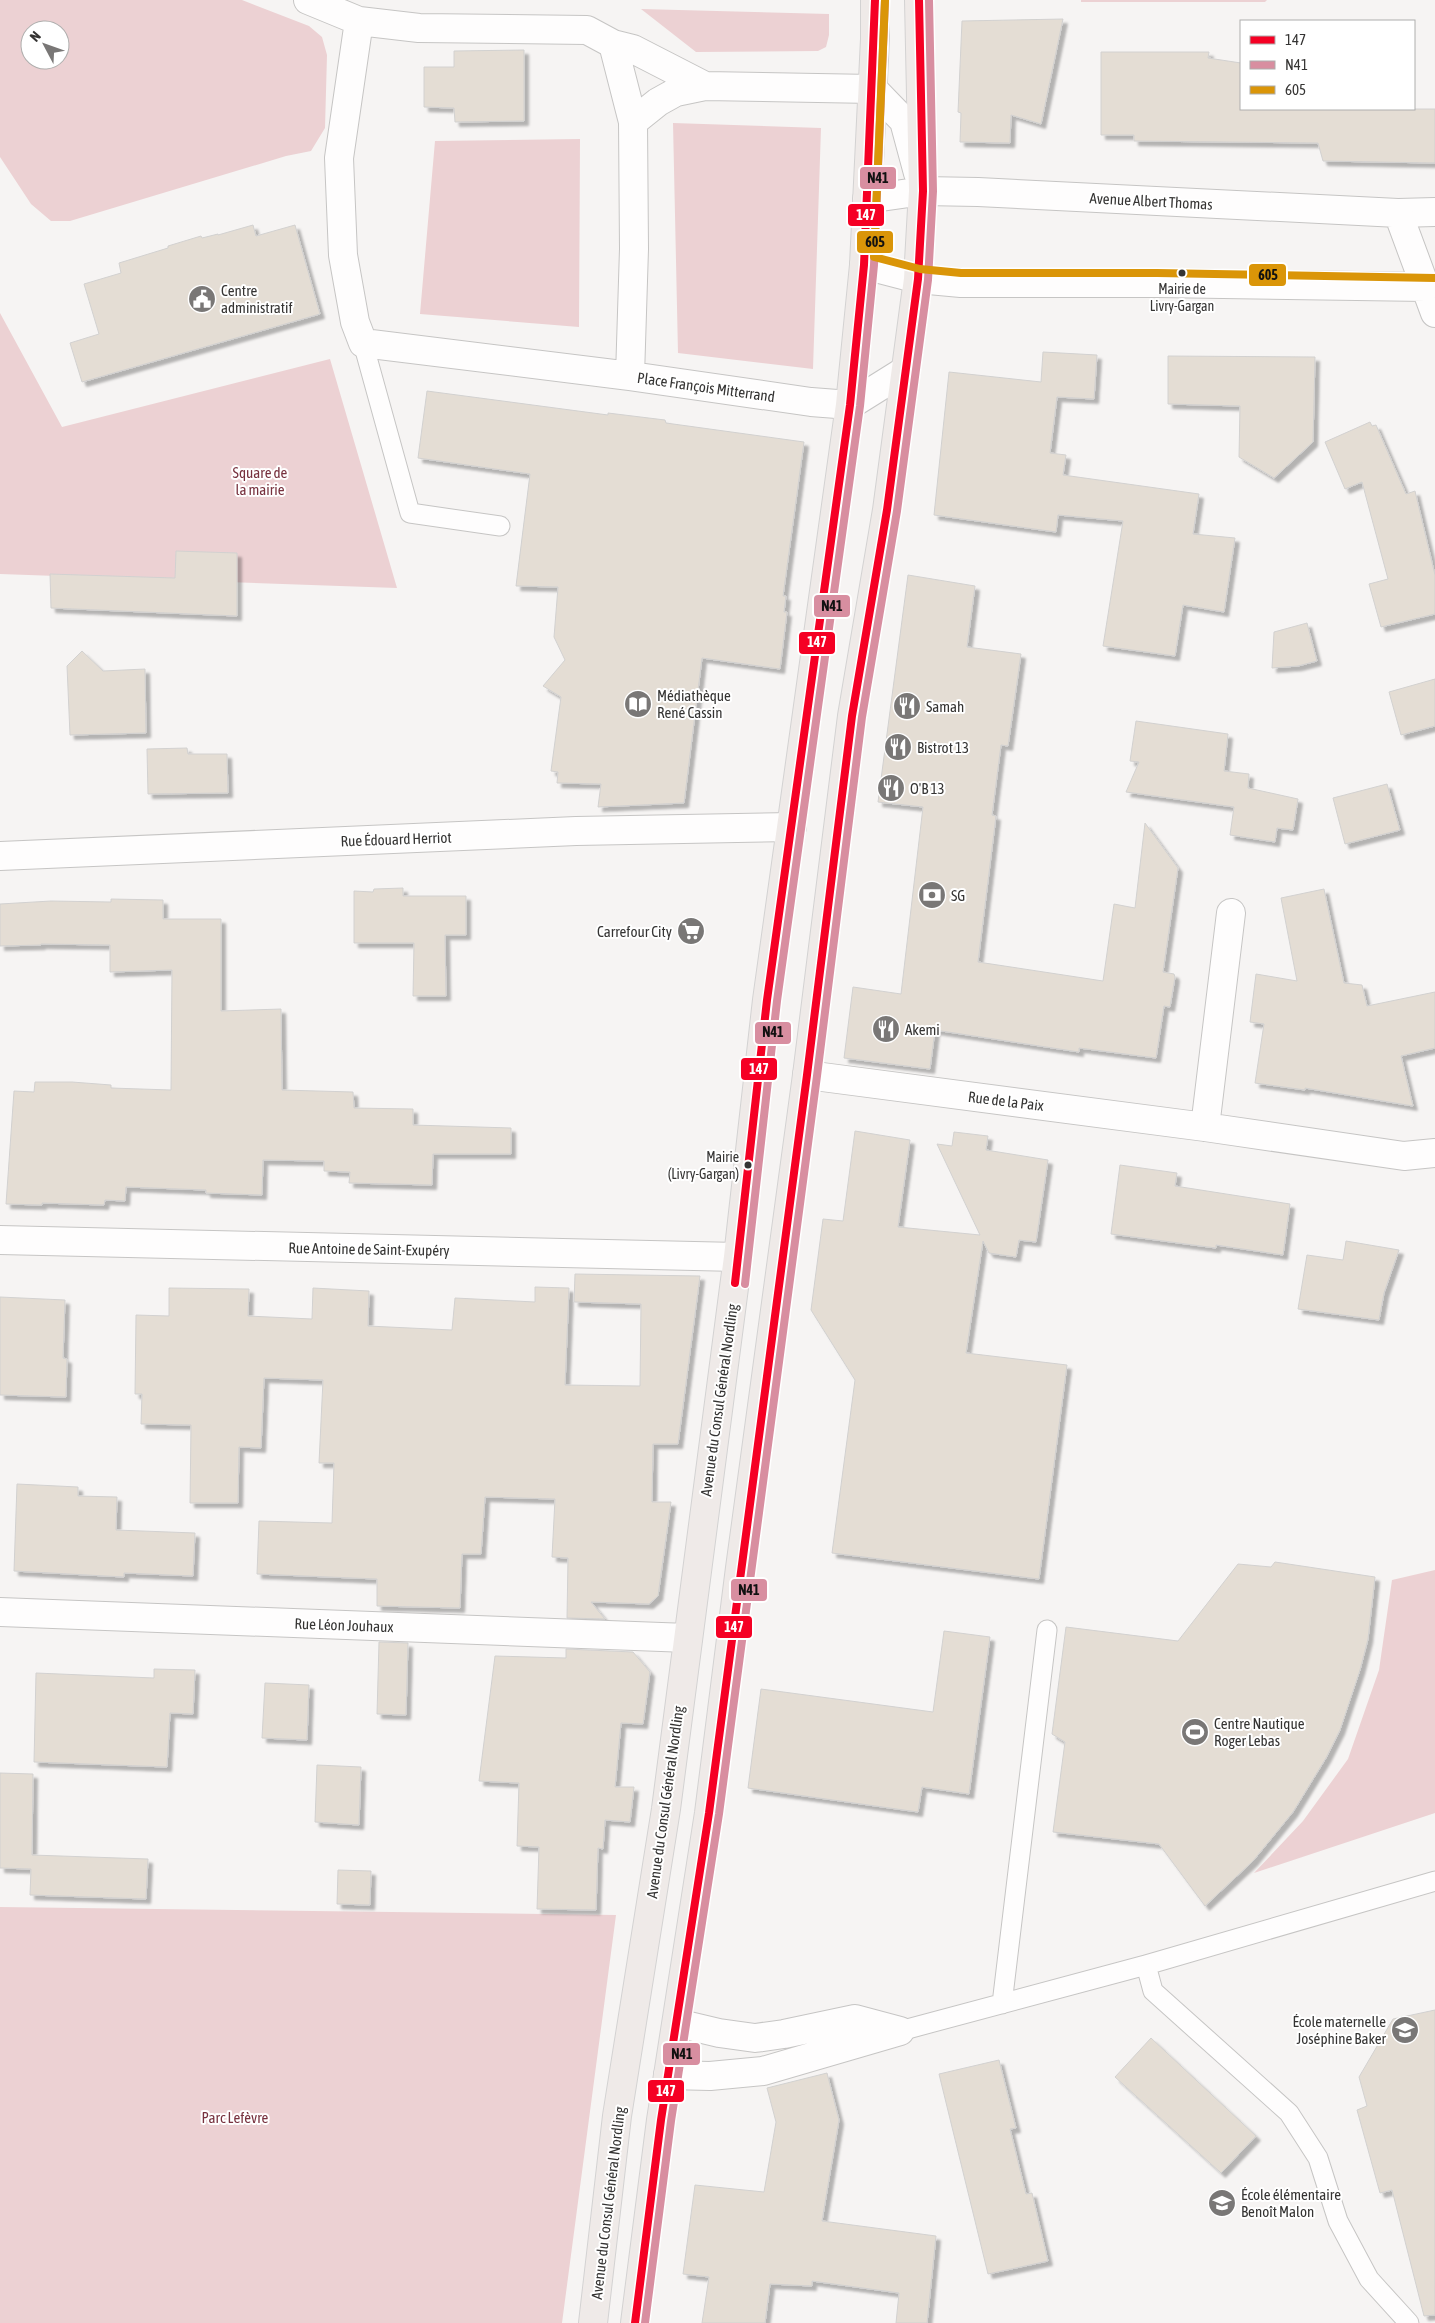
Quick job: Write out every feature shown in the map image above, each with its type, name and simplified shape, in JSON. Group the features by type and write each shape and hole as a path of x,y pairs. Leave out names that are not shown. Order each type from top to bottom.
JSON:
{"main road":[{"name":"Avenue du Consul Général Nordling","path":"593,2323 617,2116 666,1808 738,1258 768,1000 850,405 864,265 873,89 875,0"},
{"path":"634,2323 668,2075 678,2023 709,1813 740,1568 807,1075 852,716 887,510 918,279 923,191 919,0"}],"street":[{"path":"308,0 359,21 419,28 587,30 613,44 633,49 705,86"},
{"path":"359,21 339,158 343,255 355,322 363,343 630,376"},
{"name":"Place François Mitterrand","path":"613,44 633,122 634,248 630,376 804,401 850,405"},
{"path":"633,122 658,102 676,92 705,86 873,89 904,121 923,191"},
{"name":"Avenue Albert Thomas","path":"867,199 923,191 978,192 1398,214 1435,212"},
{"path":"1398,214 1430,288 1435,313"},
{"path":"864,265 918,279 961,283 1157,283 1430,288"},
{"path":"850,405 906,370"},
{"name":"Rue Édouard Herriot","path":"0,856 576,832 792,827"},
{"path":"1205,1127 1232,913"},
{"name":"Rue de la Paix","path":"807,1075 1205,1127 1404,1156 1435,1153"},
{"name":"Rue Antoine de Saint-Exupéry","path":"0,1240 738,1258"},
{"name":"Rue Léon Jouhaux","path":"0,1612 688,1638"},
{"path":"678,2023 719,2033 755,2038 855,2019 900,2031"},
{"path":"668,2075 710,2076 763,2071 900,2031"}],"lane":[{"path":"363,343 410,513 500,526"},
{"path":"1002,2004 1047,1630"},
{"path":"900,2031 1146,1965 1435,1881"},
{"path":"1146,1965 1153,1992 1289,2113 1318,2158 1338,2220 1369,2278 1409,2323"}],"green space":[{"path":"0,0 242,0 309,26 322,37 327,55 325,128 311,151 286,156 70,221 51,221 31,204 0,157"},
{"path":"1081,0 1267,0 1265,2 1081,2"},
{"path":"641,9 829,14 829,35 826,47 818,51 696,52"},
{"path":"673,123 821,128 813,369 678,353"},
{"path":"580,139 579,327 420,314 435,141"},
{"name":"Square de la mairie","path":"0,313 62,427 330,359 397,588 0,574"},
{"path":"1435,1570 1435,1813 1254,1873 1303,1821 1348,1759 1379,1670 1392,1580"},
{"name":"Parc Lefèvre","path":"0,1907 616,1915 562,2323 0,2323"}],"building":[{"path":"1063,19 1041,124 1011,115 1010,143 960,142 961,113 958,112 962,21"},
{"path":"524,50 524,121 455,122 454,108 424,107 424,67 454,67 454,51"},
{"path":"1101,52 1209,52 1208,58 1240,63 1240,110 1435,109 1435,163 1323,161 1318,143 1134,141 1134,135 1101,135"},
{"name":"Centre administratif","path":"253,225 256,236 295,225 320,314 82,382 70,343 99,334 84,284 121,273 119,263 201,236 202,238 218,235"},
{"path":"1043,352 1097,355 1094,399 1057,397 1050,453 1066,455 1063,475 1199,494 1193,534 1235,538 1224,612 1183,605 1175,656 1103,646 1123,521 1058,515 1056,532 934,515 949,372 1041,382"},
{"path":"1168,356 1315,357 1313,442 1274,478 1239,457 1240,406 1168,404"},
{"path":"427,391 608,415 608,413 665,420 666,423 804,442 783,596 786,596 784,612 787,612 780,669 702,658 684,803 598,807 601,784 557,783 558,772 551,771 561,697 543,686 565,660 554,637 558,587 516,586 530,474 418,458"},
{"path":"1370,422 1372,426 1376,425 1406,494 1415,491 1435,575 1435,614 1381,627 1369,584 1388,579 1362,482 1345,489 1325,442"},
{"path":"176,551 237,553 237,616 51,608 50,574 175,578"},
{"path":"908,575 975,586 967,647 1021,654 1008,746 1001,745 992,815 996,816 978,962 1103,981 1114,904 1135,908 1145,823 1178,868 1163,972 1174,974 1175,977 1170,1007 1164,1006 1156,1058 1079,1048 1079,1052 935,1030 930,1069 844,1058 853,987 901,994 923,807 878,802"},
{"path":"1307,623 1317,661 1298,666 1272,668 1274,632"},
{"path":"82,651 103,671 145,669 146,733 70,735 67,666"},
{"path":"1435,679 1435,726 1401,735 1389,692"},
{"path":"1136,721 1228,734 1224,771 1249,774 1248,788 1298,799 1293,830 1277,828 1275,842 1230,835 1234,807 1126,792 1139,762 1130,761"},
{"path":"187,748 188,754 227,754 228,793 148,794 147,749"},
{"path":"1387,784 1400,830 1345,844 1333,798"},
{"path":"403,888 403,896 466,896 466,935 445,935 446,996 413,996 414,943 354,943 354,891 373,892 374,889"},
{"path":"1324,889 1344,983 1362,985 1367,1006 1435,992 1435,1048 1401,1056 1413,1106 1305,1088 1305,1090 1255,1083 1264,1024 1250,1022 1256,974 1297,981 1281,898"},
{"path":"111,899 163,900 163,919 221,919 221,1011 281,1009 282,1090 353,1092 354,1108 413,1109 413,1125 511,1128 511,1154 433,1154 432,1185 349,1183 350,1172 324,1171 324,1161 263,1160 262,1195 206,1193 206,1190 126,1187 125,1201 105,1200 104,1205 6,1204 14,1091 34,1092 35,1082 72,1082 111,1085 111,1088 171,1090 172,970 110,972 110,945 41,944 0,946 0,904 51,901 111,902"},
{"path":"855,1131 910,1140 898,1227 980,1235 937,1144 952,1146 954,1132 988,1136 986,1150 1048,1160 1036,1242 1019,1240 1016,1257 989,1253 983,1241 966,1353 1067,1365 1039,1579 832,1553 855,1380 811,1310 823,1219 843,1221"},
{"path":"1120,1165 1177,1173 1175,1186 1290,1204 1283,1255 1216,1245 1216,1248 1111,1234"},
{"path":"1346,1241 1399,1250 1384,1293 1379,1320 1298,1309 1307,1255 1343,1260"},
{"path":"575,1274 700,1276 678,1444 653,1444 652,1502 671,1502 658,1596 649,1604 591,1602 605,1619 567,1618 568,1558 552,1557 555,1499 485,1497 481,1554 462,1554 460,1608 377,1606 377,1579 257,1574 259,1521 332,1523 334,1463 319,1463 323,1380 264,1378 261,1448 239,1447 238,1503 190,1503 191,1425 141,1424 142,1394 135,1394 136,1315 169,1316 169,1288 249,1289 248,1316 312,1319 313,1288 369,1291 368,1326 452,1330 455,1298 535,1302 535,1287 569,1288 565,1385 640,1386 641,1304 574,1302"},
{"path":"0,1297 65,1300 63,1358 67,1359 66,1397 0,1395"},
{"path":"17,1484 78,1487 78,1496 117,1497 116,1530 195,1533 193,1576 124,1573 124,1577 14,1571"},
{"name":"Centre Nautique Roger Lebas","path":"1275,1562 1375,1577 1368,1639 1340,1730 1326,1758 1293,1812 1253,1861 1205,1906 1159,1844 1053,1832 1065,1742 1052,1734 1066,1627 1178,1641 1238,1564 1271,1567"},
{"path":"944,1631 990,1637 969,1794 922,1787 918,1812 748,1788 761,1689 933,1712"},
{"path":"379,1642 408,1643 406,1715 377,1714"},
{"path":"566,1649 633,1652 650,1672 643,1724 621,1723 615,1787 634,1787 630,1822 605,1820 603,1849 598,1848 596,1910 537,1909 539,1847 517,1846 519,1783 479,1781 495,1656 566,1658"},
{"path":"154,1669 195,1670 193,1714 170,1713 167,1767 34,1762 36,1673 154,1678"},
{"path":"265,1683 309,1685 307,1740 262,1738"},
{"path":"317,1765 361,1767 359,1825 315,1822"},
{"path":"0,1773 33,1774 32,1855 148,1859 146,1899 30,1895 31,1869 0,1868"},
{"path":"338,1870 371,1871 370,1905 337,1904"},
{"name":"École maternelle Joséphine Baker","path":"1435,2010 1435,2315 1424,2316 1392,2190 1380,2193 1357,2110 1367,2106 1359,2077 1393,2019"},
{"path":"1151,2038 1256,2136 1221,2173 1115,2077"},
{"path":"999,2060 1016,2128 1010,2129 1026,2194 1032,2193 1048,2261 988,2274 939,2074"},
{"path":"827,2073 839,2120 822,2221 936,2236 927,2323 896,2323 899,2293 812,2281 812,2286 770,2284 765,2323 702,2323 709,2277 683,2274 695,2185 764,2192 776,2122 767,2088"}],"transit line":[{"name":"147","path":"735,1283 767,1000 850,405 864,265 875,0"},
{"name":"N41","path":"745,1284 777,1001 860,406 874,265 885,0"},
{"name":"605","path":"885,0 874,257 920,269 961,273 1157,273 1435,278"},
{"name":"147","path":"635,2323 661,2120 709,1813 807,1075 852,716 887,510 918,279 923,191 919,0"},
{"name":"N41","path":"645,2323 671,2121 719,1814 817,1076 862,717 897,511 928,280 933,191 929,0"}],"place":[{"name":"Mairie de Livry-Gargan","path":"1182,273"},
{"name":"Centre administratif","path":"202,299"},
{"name":"Médiathèque René Cassin","path":"638,704"},
{"name":"Samah","path":"907,706"},
{"name":"Bistrot 13","path":"898,747"},
{"name":"O'B 13","path":"891,788"},
{"name":"SG","path":"932,895"},
{"name":"Carrefour City","path":"691,931"},
{"name":"Akemi","path":"886,1029"},
{"name":"Mairie (Livry-Gargan)","path":"748,1165"},
{"name":"Centre Nautique Roger Lebas","path":"1195,1732"},
{"name":"École maternelle Joséphine Baker","path":"1405,2030"},
{"name":"École élémentaire Benoît Malon","path":"1222,2203"}]}
